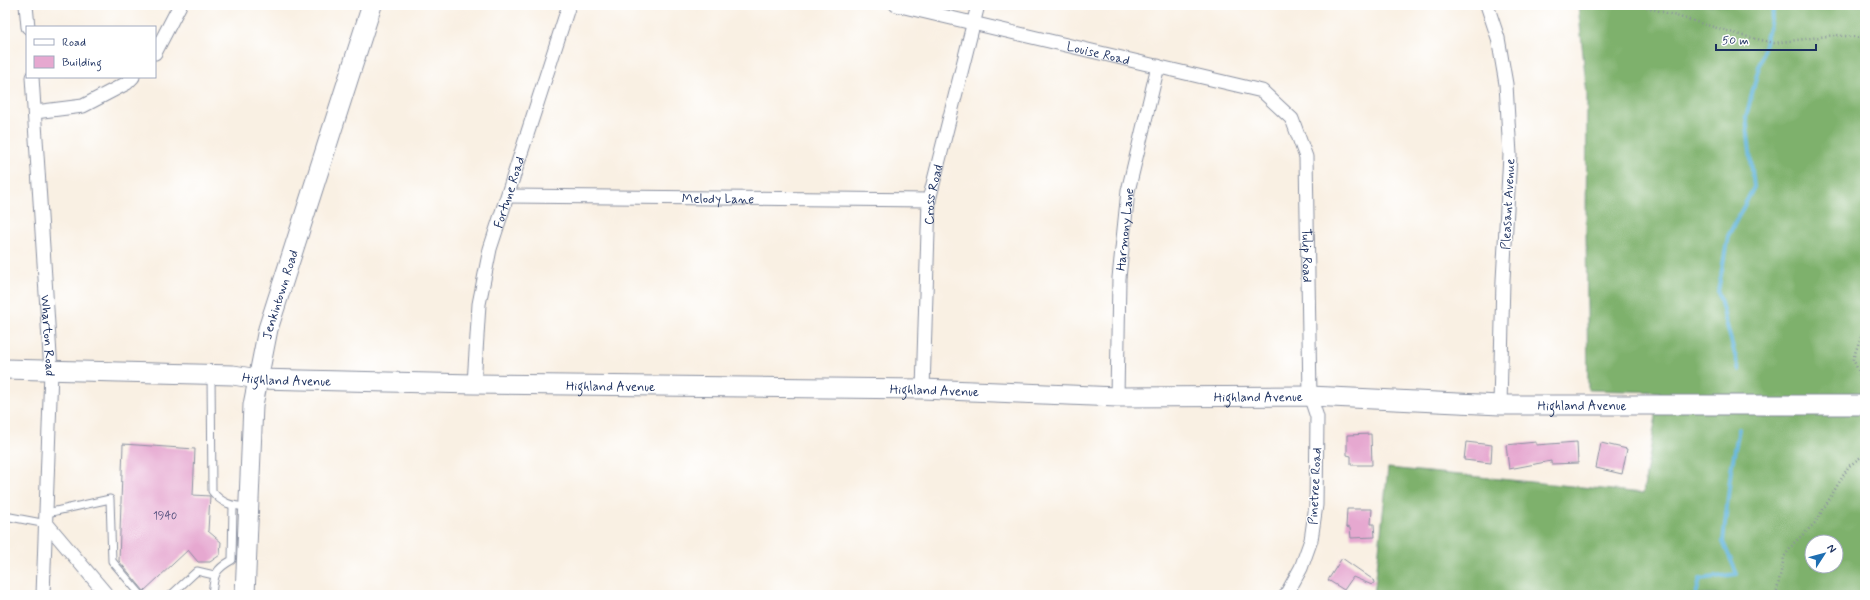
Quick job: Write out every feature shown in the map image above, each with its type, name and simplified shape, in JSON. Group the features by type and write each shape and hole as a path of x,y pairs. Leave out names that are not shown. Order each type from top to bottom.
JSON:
{"street":[{"path":"26,5 28,26"},
{"path":"156,51 180,5"},
{"name":"Jenkintown Road","path":"245,595 239,560 241,507 253,405 268,329 372,5"},
{"name":"Fortune Road","path":"474,384 478,304 490,249 569,5"},
{"name":"Louise Road","path":"896,5 1262,91 1292,119"},
{"name":"Cross Road","path":"923,390 929,200 978,5"},
{"name":"Pleasant Avenue","path":"1487,5 1498,38 1506,84 1510,155 1500,405"},
{"name":"Harmony Lane","path":"1117,397 1119,278 1128,191 1158,66"},
{"name":"Wharton Road","path":"32,78 51,371 44,595"},
{"path":"35,112 83,106 127,83 132,78"},
{"name":"Tulip Road","path":"1292,119 1306,157 1310,396"},
{"name":"Melody Lane","path":"508,196 929,200"},
{"name":"Highland Avenue","path":"5,369 211,374 233,375 258,379 474,384 923,390 1117,397 1310,396 1500,405 1865,405"},
{"name":"Pinetree Road","path":"1286,595 1301,568 1311,540 1316,505 1317,417 1310,396"},
{"path":"47,519 107,595"}],"lane":[{"path":"211,374 212,491 217,498 227,505 241,507"},
{"path":"5,516 47,519 110,499 112,561 141,595"},
{"path":"212,595 214,575 221,566 239,560"},
{"path":"171,595 197,571 214,575"}],"path":[{"path":"1640,5 1744,36 1774,43 1835,35 1865,38 1865,7"},
{"path":"1865,325 1853,359 1865,386"},
{"path":"1776,595 1784,557 1794,543 1815,524 1848,466 1865,454"}],"green space":[{"path":"1578,5 1865,5 1865,595 1374,595 1388,468 1643,493 1660,392 1588,390 1586,231 1587,95"}],"building":[{"path":"1371,434 1372,465 1351,465 1351,456 1347,455 1347,435"},
{"path":"1466,442 1492,445 1491,463 1464,460"},
{"path":"1536,442 1536,445 1577,442 1578,463 1551,464 1551,461 1509,469 1506,445"},
{"path":"1601,443 1627,449 1622,474 1596,468"},
{"path":"123,444 195,449 193,495 210,496 208,531 221,542 220,555 210,562 198,562 188,550 144,591 119,561"},
{"path":"1347,509 1372,509 1371,524 1374,524 1375,537 1351,538 1350,528 1346,527"},
{"path":"1342,558 1375,581 1372,585 1353,577 1344,590 1328,580"}],"waterway":[{"path":"1739,370 1718,292 1728,236 1754,187 1746,117 1776,5"},
{"path":"1696,595 1700,579 1737,574 1723,542 1731,470 1739,429"}]}
